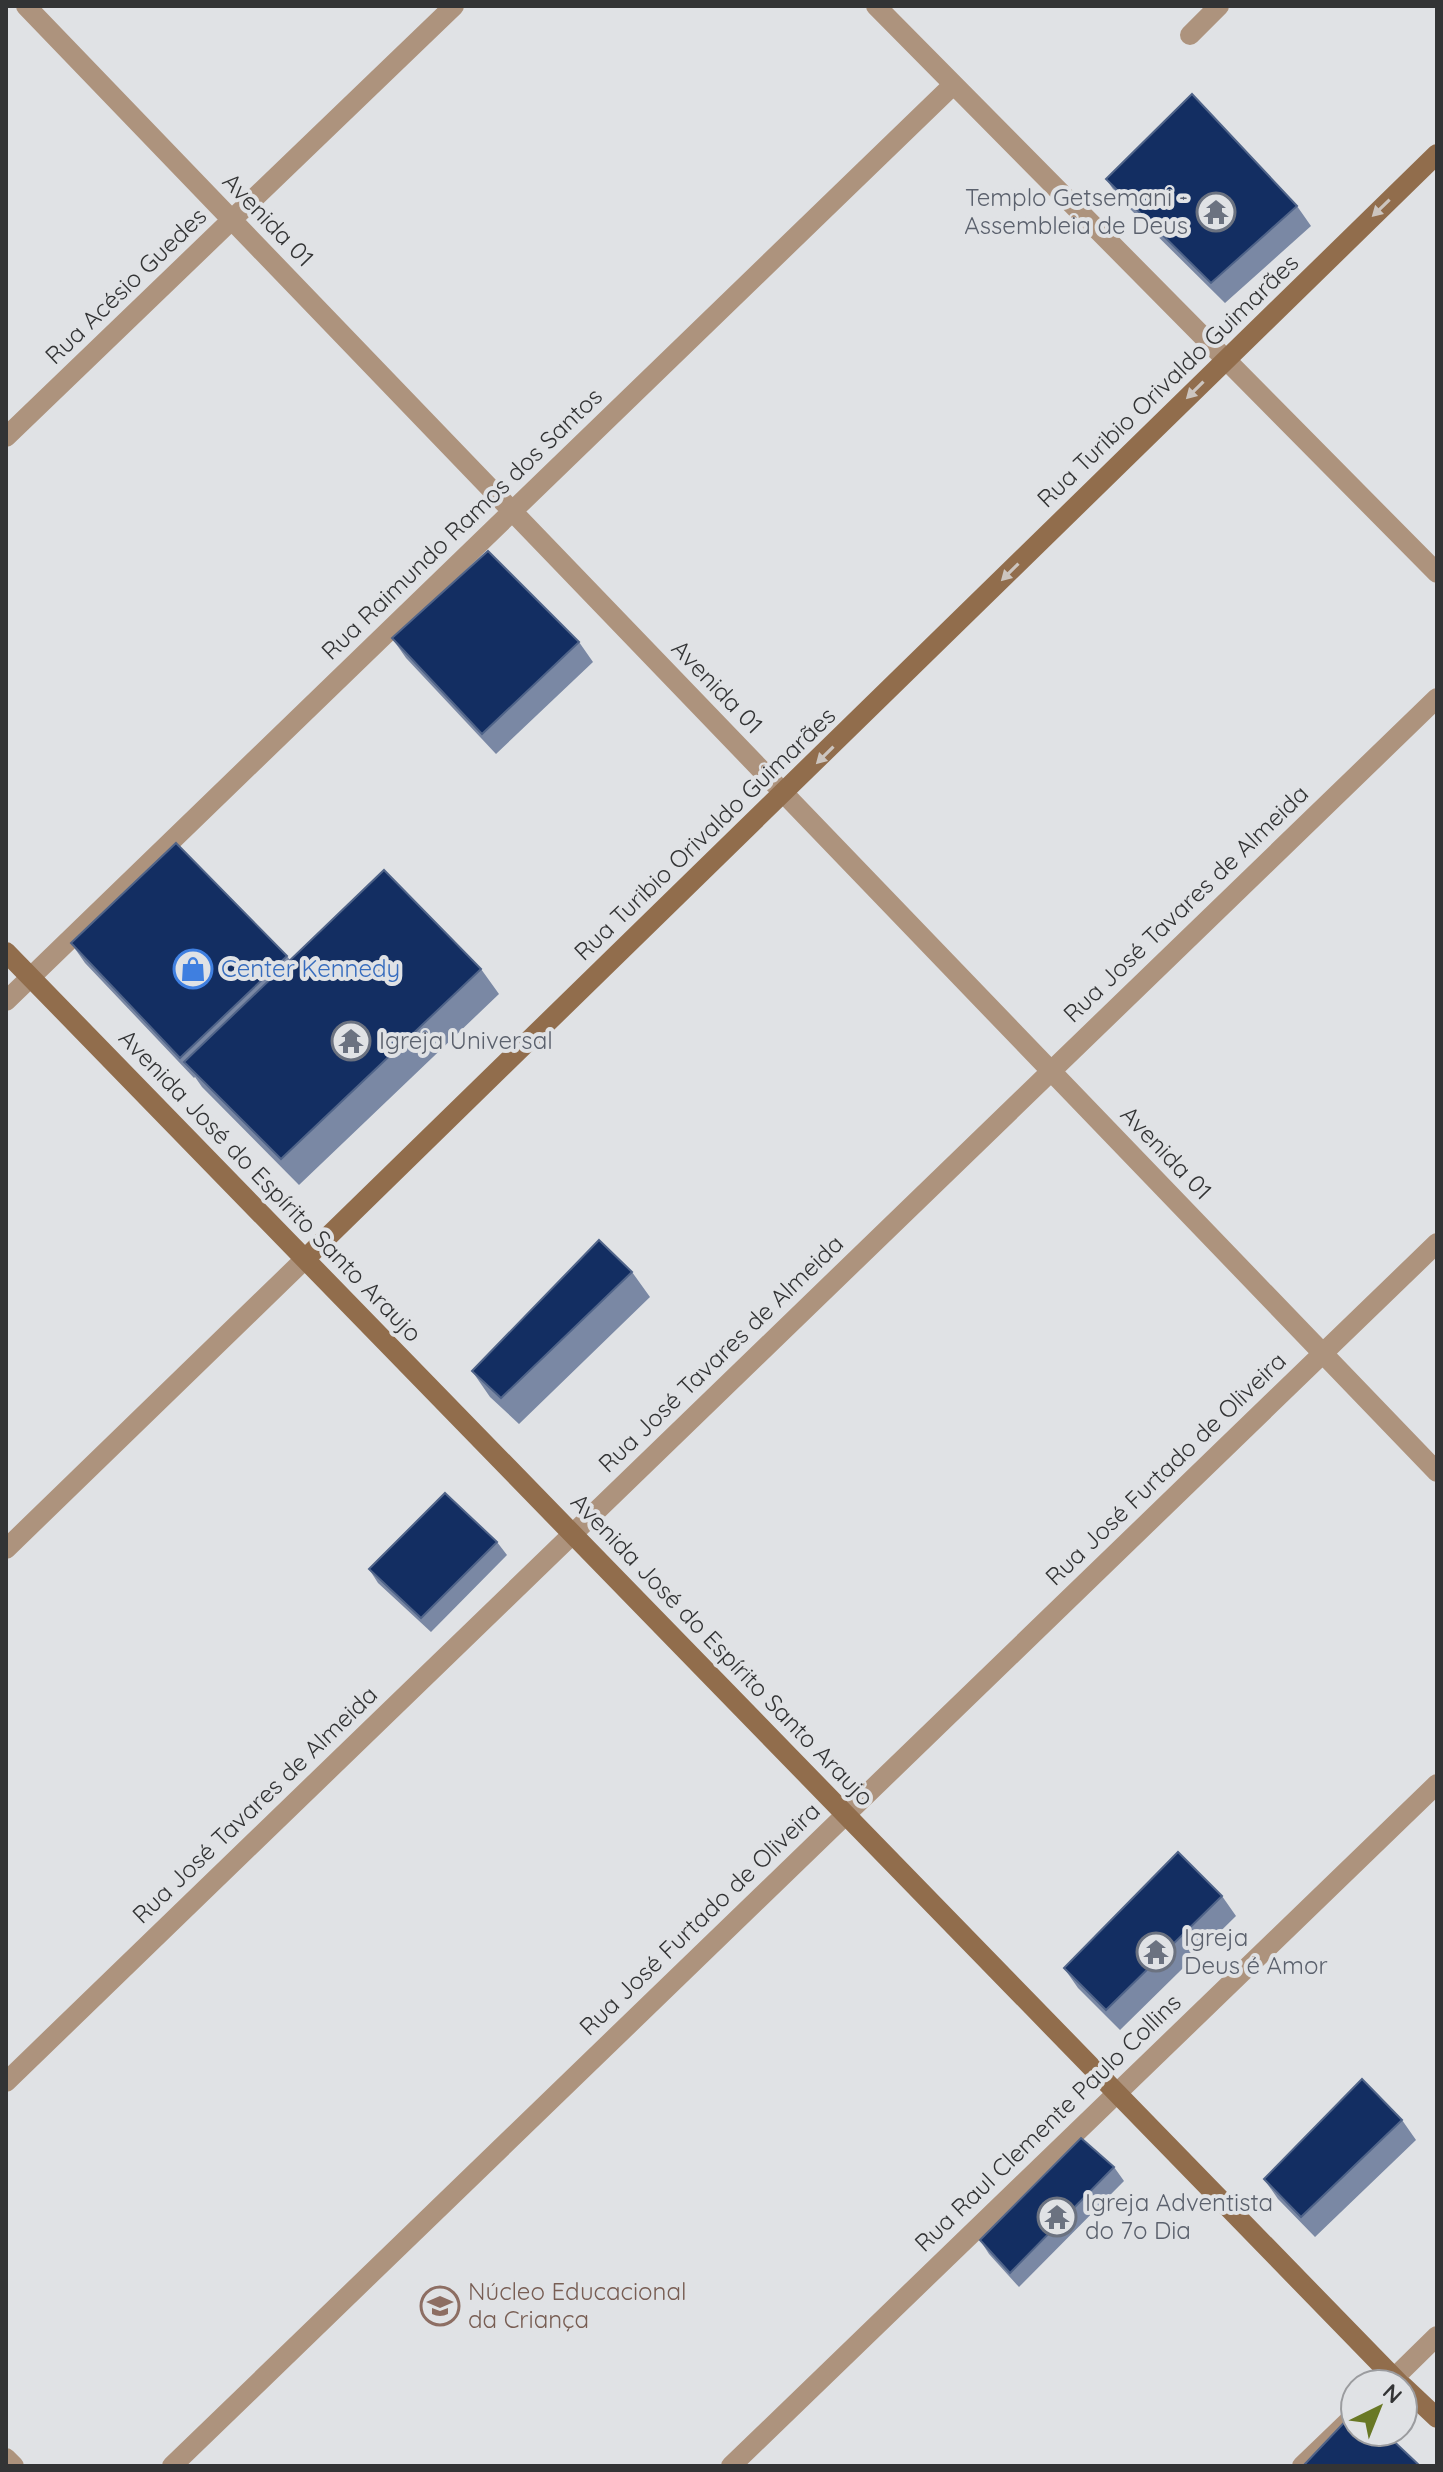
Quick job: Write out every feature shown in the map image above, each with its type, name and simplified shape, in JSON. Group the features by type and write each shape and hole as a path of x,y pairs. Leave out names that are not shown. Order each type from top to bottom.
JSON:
{"street":[{"name":"Avenida 01","path":"26,6 1437,1472"},
{"name":"Rua Acésio Guedes","path":"6,437 454,6"},
{"path":"876,6 1437,573"},
{"path":"1190,35 1219,6"},
{"name":"Rua Raimundo Ramos dos Santos","path":"6,1001 953,85"},
{"name":"Rua Turibio Orivaldo Guimarães","path":"6,1549 785,794 1437,154"},
{"name":"Rua José Tavares de Almeida","path":"6,2082 1437,698"},
{"name":"Avenida José do Espírito Santo Araujo","path":"6,952 1382,2368"},
{"name":"Rua José Furtado de Oliveira","path":"172,2466 1437,1243"},
{"name":"Rua Raul Clemente Paulo Collins","path":"731,2466 1437,1784"},
{"path":"1409,2368 1437,2336"},
{"name":"Avenida José do Espírito Santo Araujo","path":"1419,2403 1437,2418"},
{"path":"1302,2466 1339,2430"},
{"path":"6,2458 14,2466"}],"building":[{"name":"Templo Getsemani - Assembleia de Deus","path":"1192,94 1297,206 1211,283 1106,179"},
{"path":"488,551 579,642 482,734 392,638"},
{"name":"Center Kennedy","path":"176,843 287,956 180,1058 71,943"},
{"name":"Igreja Universal","path":"384,870 481,969 281,1159 184,1062"},
{"path":"599,1240 632,1272 501,1398 472,1371"},
{"path":"445,1493 497,1542 421,1618 369,1569"},
{"path":"1178,1852 1222,1896 1106,2010 1064,1968"},
{"path":"1362,2079 1402,2120 1301,2217 1264,2179"},
{"name":"Igreja Adventista do 7o Dia","path":"1081,2138 1114,2167 1010,2273 980,2240"},
{"path":"1339,2428 1339,2448 1401,2448 1420,2466 1303,2466"}],"place":[{"name":"Templo Getsemani - Assembleia de Deus","path":"1216,212"},
{"name":"Center Kennedy","path":"193,969"},
{"name":"Igreja Universal","path":"351,1041"},
{"name":"Igreja Deus é Amor","path":"1156,1952"},
{"name":"Igreja Adventista do 7o Dia","path":"1057,2217"},
{"name":"Núcleo Educacional da Criança","path":"440,2306"}]}
